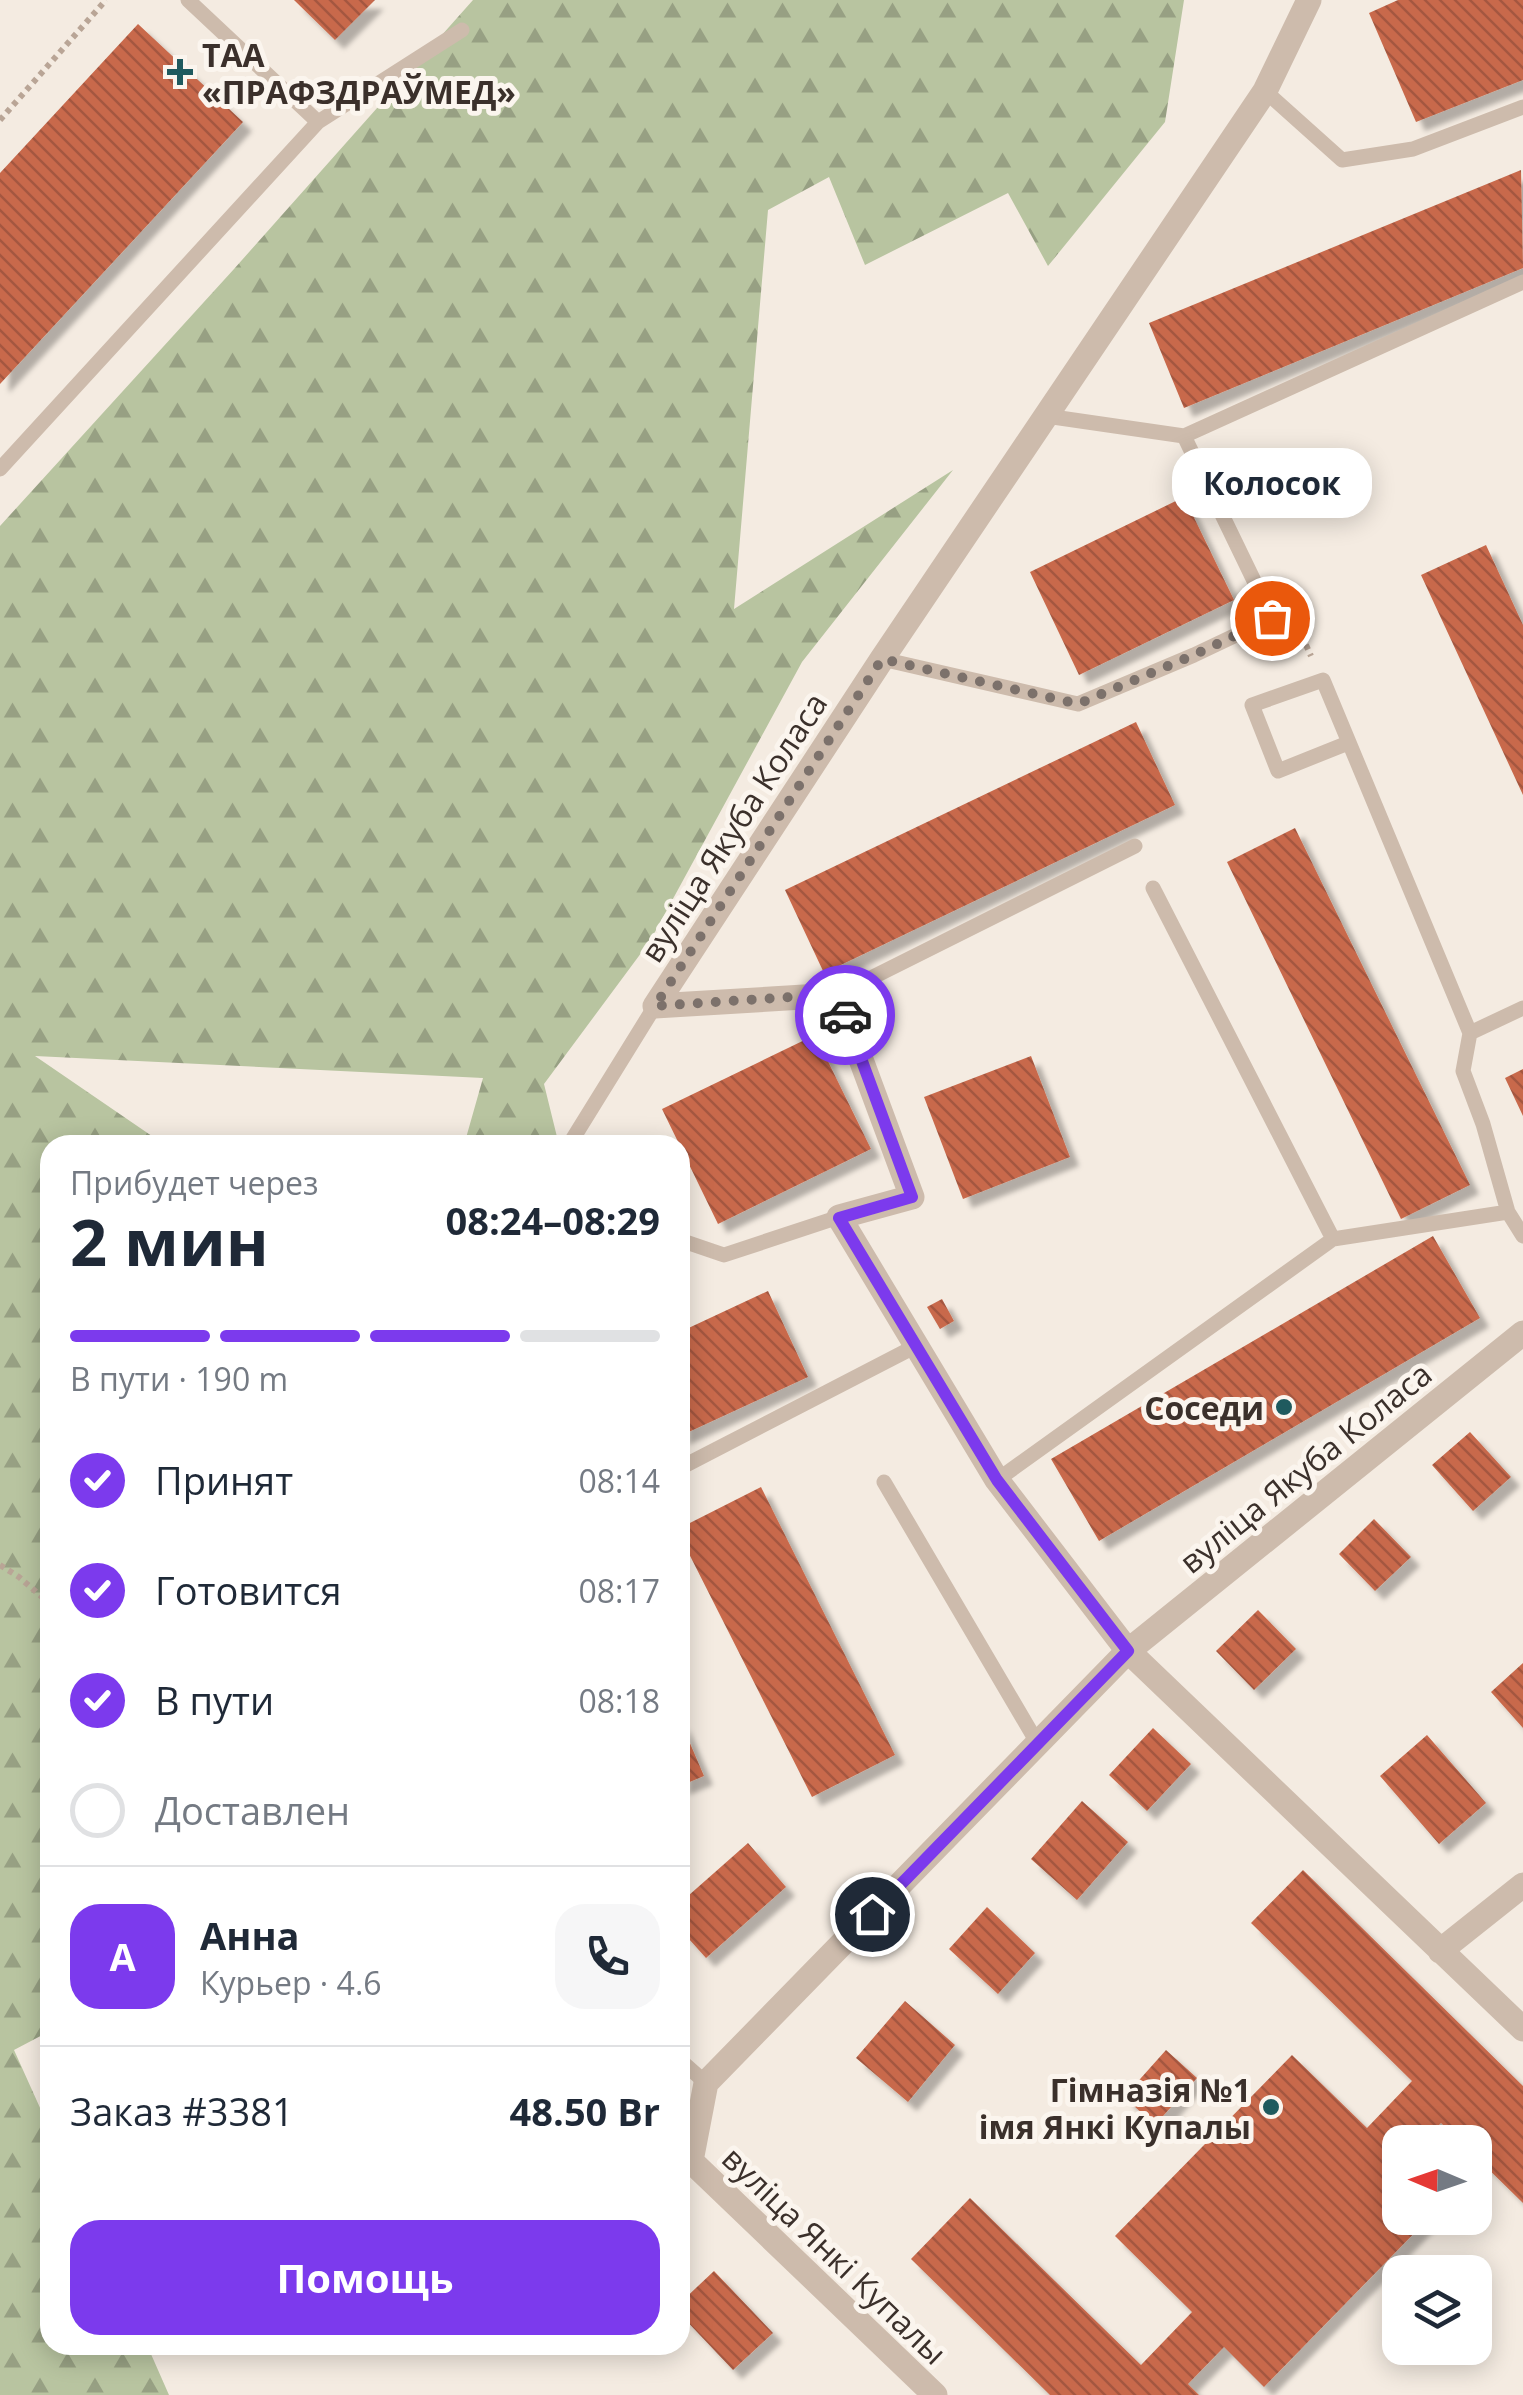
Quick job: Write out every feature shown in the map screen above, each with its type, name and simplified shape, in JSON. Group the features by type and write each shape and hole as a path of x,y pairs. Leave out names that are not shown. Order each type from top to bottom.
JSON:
{"street":[{"name":"вуліца Якуба Коласа","path":"655,1006 882,659 1265,90 1309,0"},
{"name":"вуліца Якуба Коласа","path":"655,1006 837,994"},
{"path":"837,994 912,1197 839,1218 997,1480 1128,1651 1523,2029"},
{"name":"вуліца Якуба Коласа","path":"706,2083 1128,1651 1523,1333"},
{"path":"1440,1951 1523,1886"},
{"path":"690,2139 706,2083"},
{"name":"вуліца Янкі Купалы","path":"690,2162 934,2395"}],"lane":[{"path":"188,0 318,122"},
{"path":"0,469 318,122 462,30"},
{"path":"1265,90 1342,160 1414,149 1523,106"},
{"path":"1046,416 1184,436 1523,282"},
{"path":"882,659 1078,704 1272,618 1184,436"},
{"path":"1348,743 1278,771 1252,706 1323,680 1470,1033 1463,1070 1508,1212 1523,1236"},
{"path":"837,994 1135,846"},
{"path":"1153,888 1333,1239"},
{"path":"575,1135 655,1006"},
{"path":"1470,1033 1523,1008"},
{"path":"997,1480 1333,1239 1508,1212"},
{"path":"690,1243 724,1255 839,1218"},
{"path":"690,1463 916,1346"},
{"path":"884,1482 1038,1744"},
{"path":"690,2069 706,2083"}],"path":[{"path":"0,120 106,0"},
{"path":"0,1564 40,1595"}],"green space":[{"path":"473,0 1184,0 1165,122 1048,266 1008,193 865,265 829,177 768,210 734,609 953,470 802,662 650,941 544,1084 557,1135 467,1135 483,1078 35,1056 150,1135 40,1135 40,2036 14,2050 40,2108 40,2355 151,2355 169,2395 0,2395 0,526"}],"building":[{"path":"294,0 375,0 335,40"},
{"path":"1398,0 1523,0 1523,80 1416,122 1369,13"},
{"path":"138,24 243,122 0,384 0,173"},
{"path":"1521,170 1523,268 1184,408 1149,323"},
{"path":"1184,497 1234,600 1079,675 1030,572"},
{"path":"1486,545 1523,625 1523,795 1421,575"},
{"path":"1136,722 1175,805 824,973 785,890"},
{"path":"1295,828 1470,1185 1401,1219 1227,862"},
{"path":"815,1035 871,1149 718,1224 690,1166 690,1135 675,1135 662,1109"},
{"path":"1031,1056 1070,1157 963,1199 924,1097"},
{"path":"1523,1069 1523,1116 1505,1078"},
{"path":"1433,1236 1480,1318 1099,1541 1051,1459"},
{"path":"768,1291 808,1377 690,1431 690,1327"},
{"path":"942,1299 954,1321 940,1329 927,1307"},
{"path":"1470,1432 1511,1477 1473,1511 1432,1465"},
{"path":"761,1487 895,1755 812,1797 690,1556 690,1523"},
{"path":"1374,1519 1411,1557 1375,1591 1339,1554"},
{"path":"1258,1610 1296,1649 1254,1690 1216,1651"},
{"path":"1523,1663 1523,1728 1491,1692"},
{"path":"1153,1728 1191,1764 1147,1811 1109,1775"},
{"path":"1427,1735 1486,1803 1439,1844 1380,1776"},
{"path":"690,1743 704,1776 690,1782"},
{"path":"1082,1801 1128,1842 1077,1900 1031,1859"},
{"path":"748,1843 786,1887 706,1958 690,1940 690,1894"},
{"path":"1303,1870 1523,2086 1523,2203 1492,2173 1492,2125 1382,2125 1382,2235 1412,2235 1393,2255 1382,2255 1382,2266 1264,2387 1224,2347 1188,2384 1199,2395 1050,2395 911,2259 970,2198 1141,2365 1192,2312 1115,2236 1292,2055 1367,2128 1412,2081 1251,1923"},
{"path":"987,1907 1035,1953 998,1994 949,1949"},
{"path":"905,2001 955,2045 908,2102 856,2058"},
{"path":"1166,2050 1197,2078 1155,2125 1124,2097"},
{"path":"714,2271 773,2333 733,2370 690,2325 690,2294"}],"way so far":[{"path":"845,1015 837,994 655,1006 882,659 1078,704 1272,618"}],"place":[{"name":"ТАА «ПРАФЗДРАЎМЕД»","path":"180,72"},
{"name":"Колосок","path":"1272,618"},
{"name":"Соседи","path":"1284,1407"},
{"name":"Гімназія №1 імя Янкі Купалы","path":"1271,2107"}],"route":[{"path":"845,1015 912,1197 839,1218 997,1480 1128,1651 872,1914"}]}
